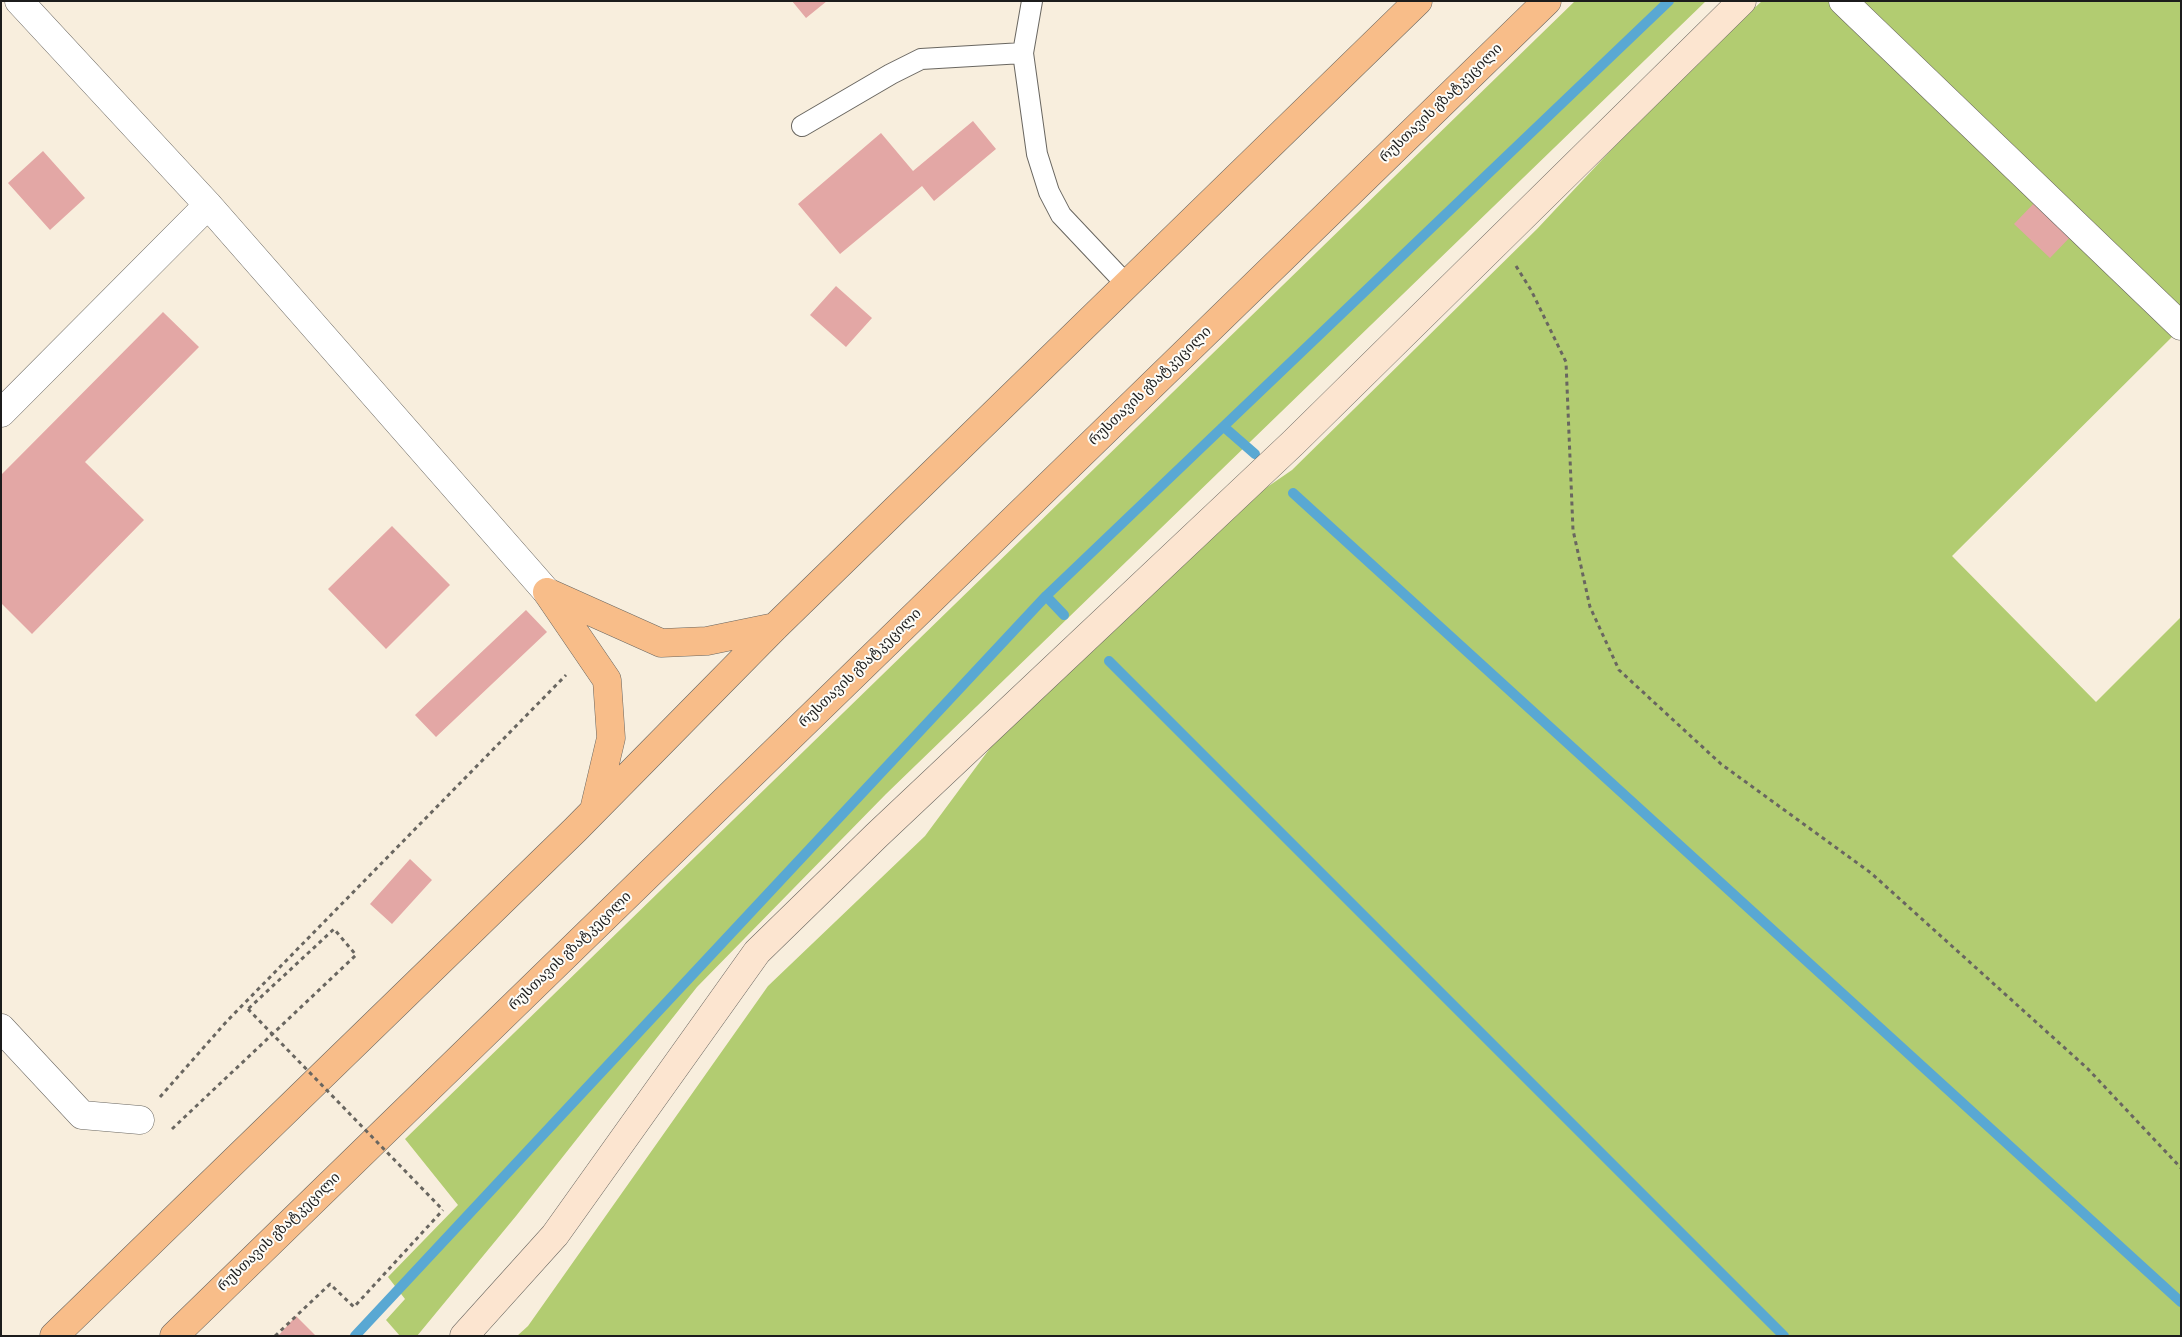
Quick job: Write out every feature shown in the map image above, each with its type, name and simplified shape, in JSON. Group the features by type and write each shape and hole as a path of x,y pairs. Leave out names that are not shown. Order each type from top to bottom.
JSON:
{"highway":[{"path":"54,1336 594,811 775,627 1418,1"},
{"name":"რუსთავის გზატკეცილი","path":"174,1336 1547,1"},
{"path":"547,592 661,642 707,642 775,627"},
{"path":"547,592 607,680 611,738 594,811"}],"street":[{"path":"19,1 208,205 547,592"},
{"path":"464,1336 555,1235 757,952 876,836 1293,443 1742,1"},
{"path":"1842,1 2181,326"},
{"path":"1,413 208,205"},
{"path":"1,1028 82,1115 140,1120"}],"lane":[{"path":"1032,1 1024,52 1037,154 1048,192 1061,215 1126,285"},
{"path":"802,126 891,74 921,59 1024,52"}],"path":[{"path":"1500,240 1531,290 1566,362 1573,530 1590,608 1619,670 1720,764 1871,873 2088,1069 2181,1168"},
{"path":"275,1336 330,1284 354,1307 443,1210 248,1009 334,929 356,955 165,1135 140,1120 227,1021 588,652"}],"green space":[{"path":"1575,1 1706,1 886,794 697,987 516,1216 417,1336 400,1336 386,1320 405,1299 388,1277 458,1205 405,1139"},
{"path":"1762,1 2181,1 2181,328 1952,556 2096,702 2181,617 2181,1336 517,1336 528,1326 768,986 925,836 1019,709 1199,534 1292,470 1537,229 1675,82"}],"building":[{"path":"792,1 827,1 806,18"},
{"path":"973,121 996,149 934,201 922,186 840,254 798,204 881,133 913,171"},
{"path":"43,151 85,198 50,230 8,183"},
{"path":"2038,199 2074,233 2050,258 2014,224"},
{"path":"836,286 872,318 846,347 810,315"},
{"path":"163,312 199,347 85,462 144,520 32,634 1,603 1,475"},
{"path":"392,526 450,585 386,649 328,589"},
{"path":"526,610 547,632 436,737 415,715"},
{"path":"410,859 432,880 392,924 370,904"},
{"path":"296,1316 316,1336 278,1336"}],"waterway":[{"path":"355,1336 1046,596 1669,1"},
{"path":"1224,427 1255,454"},
{"path":"1293,493 2181,1302"},
{"path":"1046,596 1064,615"},
{"path":"1109,661 1784,1336"}]}
